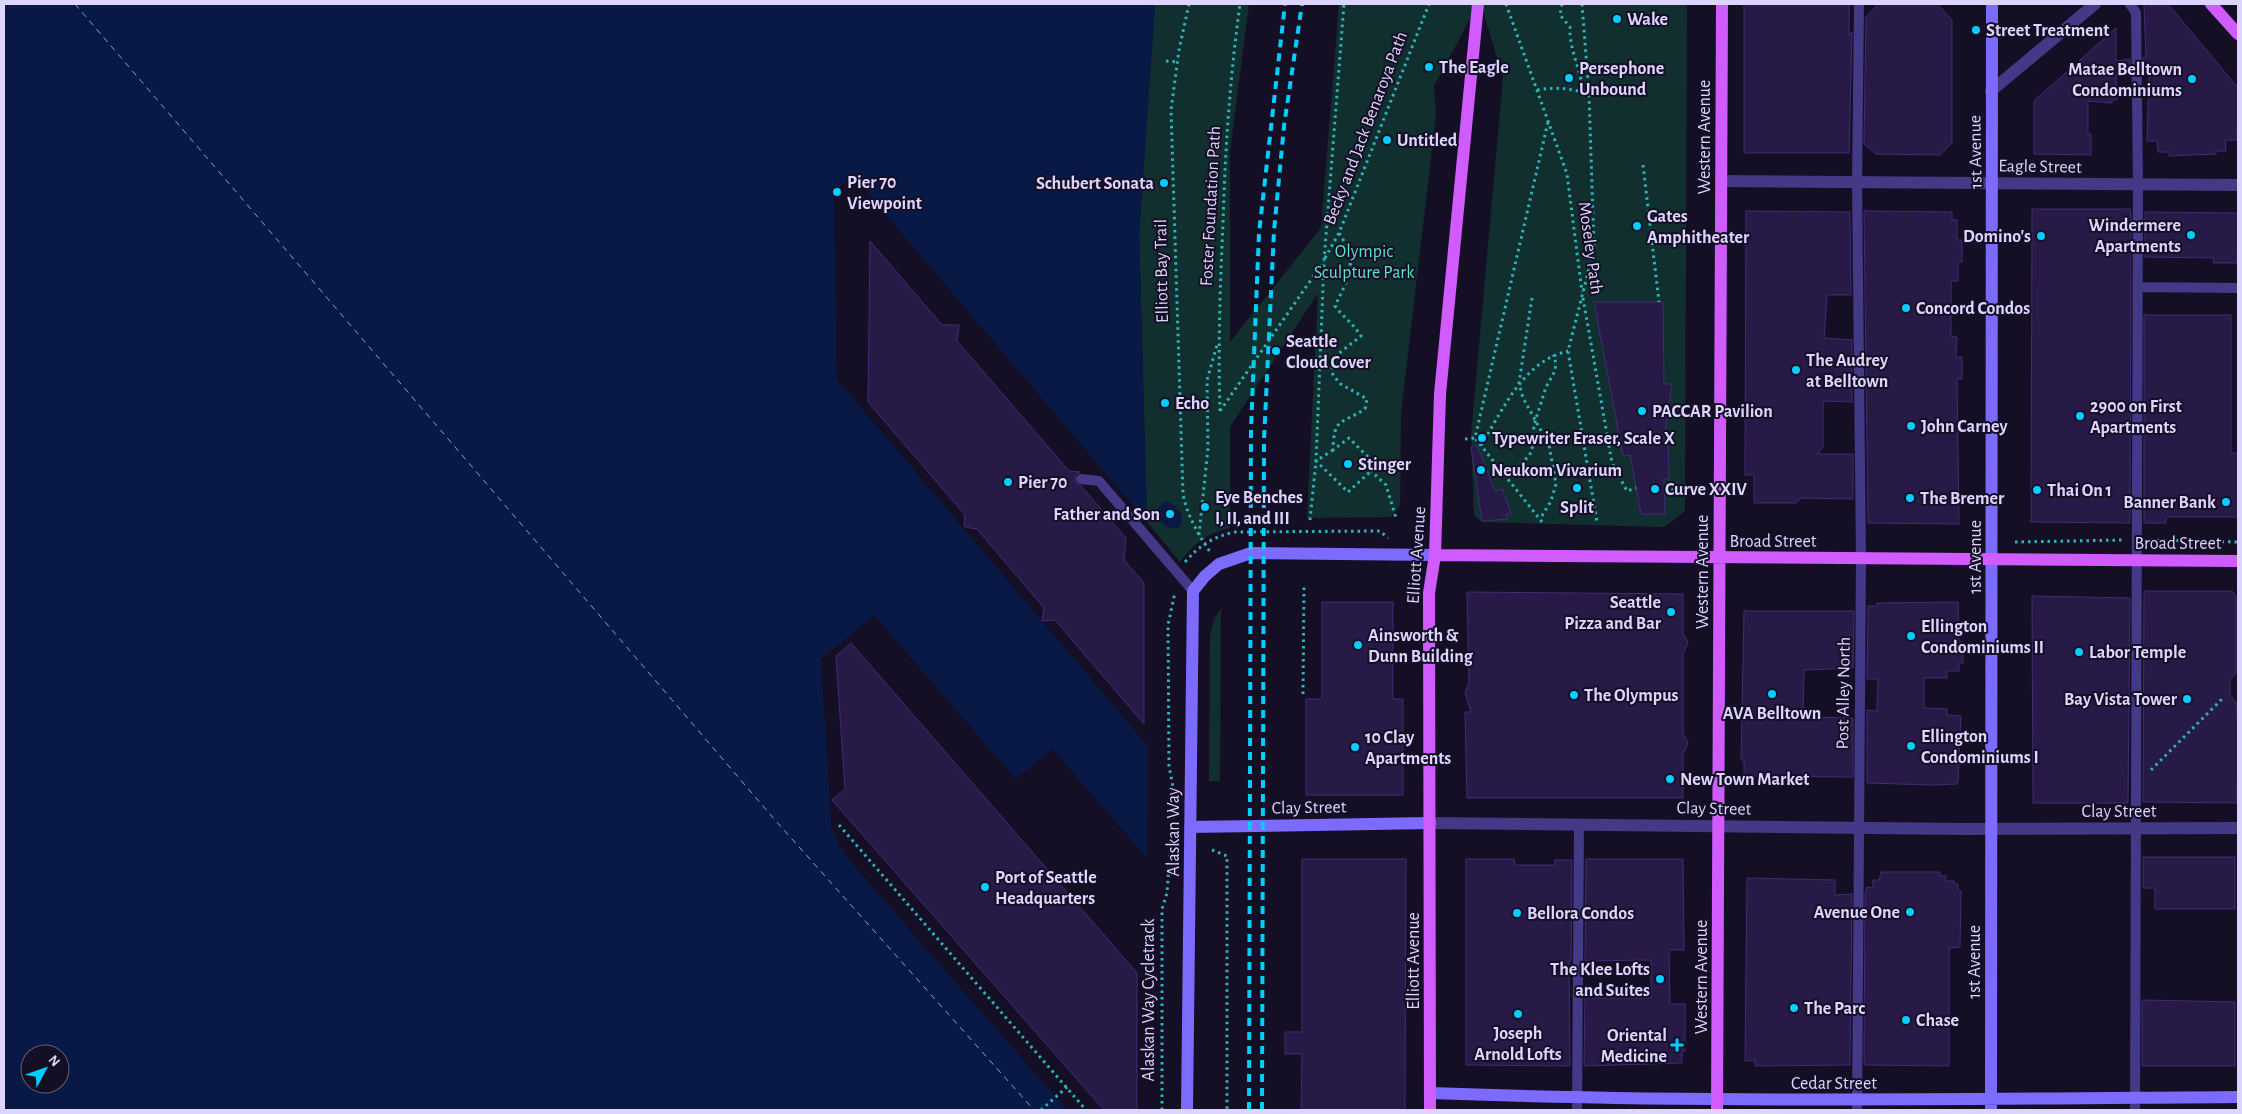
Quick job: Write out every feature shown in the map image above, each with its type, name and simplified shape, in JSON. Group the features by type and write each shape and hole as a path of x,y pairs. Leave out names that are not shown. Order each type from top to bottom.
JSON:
{"main road":[{"name":"Elliott Avenue","path":"1430,1110 1429,594 1435,555 1440,394 1478,4"},
{"name":"Western Avenue","path":"1718,1106 1722,4"},
{"name":"1st Avenue","path":"1991,1105 1992,4"},
{"path":"2211,4 2238,34"},
{"name":"Broad Street","path":"1193,591 1205,576 1219,564 1251,553 2238,561"},
{"name":"Alaskan Way","path":"1188,1110 1193,591"},
{"name":"Clay Street","path":"1190,827 1430,823"},
{"name":"Cedar Street","path":"1430,1093 1577,1105 1718,1106 2135,1104 2238,1097"}],"street":[{"path":"1992,91 2094,4"},
{"name":"Eagle Street","path":"1721,181 2238,186"},
{"name":"Clay Street","path":"1430,823 1992,829 2238,828"}],"lane":[{"name":"Post Alley North","path":"1857,1105 1857,828 1861,559 1857,182 1859,4"},
{"path":"2130,4 2136,13 2138,185 2135,1104"},
{"path":"2138,287 2238,288"},
{"path":"1081,479 1099,481 1193,591"},
{"path":"1577,1105 1579,824"}],"path":[{"name":"Elliott Bay Trail","path":"1189,4 1177,62 1171,110 1183,494 1186,507 1199,536 1205,543"},
{"name":"Foster Foundation Path","path":"1220,410 1218,342 1230,73 1240,4"},
{"path":"1310,520 1316,461 1324,261 1344,4"},
{"name":"Becky and Jack Benaroya Path","path":"1220,410 1324,261 1340,233 1429,4"},
{"name":"Moseley Path","path":"1506,4 1567,174 1582,295 1612,463 1627,491 1636,488"},
{"path":"1562,4 1560,15 1570,28 1569,44 1581,77 1583,92"},
{"path":"1582,4 1589,94 1594,249 1568,351 1598,522"},
{"path":"1166,61 1177,62"},
{"path":"1536,90 1559,87 1571,88 1589,94"},
{"path":"1532,298 1519,383 1523,398 1548,445 1556,484 1551,501 1541,521 1475,438 1548,121"},
{"path":"1643,165 1659,302"},
{"path":"1334,450 1334,430 1341,420 1365,409 1367,399 1339,383 1332,373 1333,358 1361,336 1352,322 1342,315 1335,306 1351,273 1352,261 1340,233"},
{"path":"1199,536 1208,448 1207,380 1218,342"},
{"path":"1480,445 1519,383 1540,362 1553,354 1568,351"},
{"path":"1506,477 1529,456 1536,420 1546,387 1555,370 1556,362 1553,354"},
{"path":"1349,438 1375,464 1348,492 1316,461 1349,438"},
{"path":"1465,439 1475,438"},
{"path":"1370,471 1386,485 1396,518"},
{"path":"1665,490 1689,490"},
{"path":"1174,794 1169,766 1168,626 1179,575 1184,564 1205,543 1220,534 1236,532 1380,531 1404,555"},
{"path":"1993,542 2137,540 2238,542"},
{"path":"1303,694 1304,586"},
{"path":"2150,771 2224,697"},
{"name":"Alaskan Way Cycletrack","path":"1162,1110 1162,909 1168,893 1173,804"},
{"path":"839,825 1086,1110"},
{"path":"1212,850 1227,856 1227,1110"},
{"path":"1041,1110 1067,1088"}],"green space":[{"name":"Olympic Sculpture Park","path":"1155,4 1249,4 1230,152 1230,342 1321,228 1339,4 1478,4 1434,86 1436,115 1401,413 1400,505 1391,517 1307,518 1318,293 1230,427 1230,528 1202,540 1180,562 1147,522 1139,233"},
{"path":"1481,4 1687,4 1685,511 1664,527 1482,522 1474,515 1471,435 1503,78"},
{"path":"1221,608 1220,781 1209,781 1210,635 1214,619"}],"water":[{"path":"4,4 1155,4 1139,234 1147,522 853,176 834,191 837,379 1148,746 1147,858 1052,749 1016,780 874,615 821,660 832,829 844,854 1067,1110 4,1110"},
{"path":"1165,501 1174,505 1180,512 1182,520 1178,529 1166,527 1159,518 1158,508"}],"pier":[{"path":"853,176 1147,525 852,180 837,192 839,378 1148,742 1148,746 837,379 834,191"},
{"path":"874,615 1016,779 1052,749 1147,858 1146,861 1052,752 1017,781 1014,781 873,618 823,661 834,828 847,853 1070,1110 1067,1110 844,854 832,829 821,659"}],"building":[{"path":"1744,4 1849,4 1849,36 1852,32 1849,153 1744,153"},
{"path":"1878,4 1937,4 1952,20 1952,143 1940,155 1876,154 1864,144 1866,17"},
{"name":"Matae Belltown Condominiums","path":"2144,4 2168,4 2238,88 2237,140 2225,140 2226,151 2216,151 2216,154 2169,156 2169,152 2158,152 2157,141 2147,141 2149,75 2144,75 2143,58 2146,57"},
{"path":"2116,28 2116,61 2130,59 2130,74 2116,74 2117,100 2112,100 2112,103 2088,101 2088,134 2091,134 2091,155 2034,154 2034,101"},
{"name":"2900 on First Apartments","path":"2032,209 2130,209 2131,212 2130,523 2031,522"},
{"name":"The Audrey at Belltown","path":"1746,211 1850,212 1851,295 1827,295 1824,338 1852,340 1852,402 1823,401 1823,447 1817,454 1853,454 1853,499 1801,498 1796,503 1754,503 1754,475 1745,475"},
{"name":"Concord Condos","path":"1864,211 1952,212 1952,220 1957,220 1957,240 1962,240 1962,262 1958,262 1958,281 1951,281 1951,336 1957,337 1956,357 1962,357 1962,379 1957,379 1959,524 1868,523"},
{"name":"Windermere Apartments","path":"2145,212 2238,213 2237,263 2213,263 2214,258 2145,257"},
{"name":"Pier 70","path":"870,241 942,325 959,325 957,341 1069,471 1080,472 1075,475 1075,482 1081,486 1126,538 1124,560 1144,583 1144,724 1055,620 1042,621 1044,608 977,529 964,527 965,515 868,402"},
{"name":"PACCAR Pavilion","path":"1594,302 1663,302 1664,384 1672,384 1664,439 1668,439 1669,479 1664,479 1665,514 1641,514 1630,455 1623,456"},
{"path":"2144,315 2231,315 2231,453 2238,453 2238,517 2166,517 2166,523 2144,523"},
{"name":"Neukom Vivarium","path":"1477,445 1495,491 1502,489 1511,513 1505,515 1508,519 1482,521 1471,447"},
{"name":"Bay Vista Tower","path":"2144,591 2232,591 2236,596 2236,674 2230,679 2230,695 2236,702 2238,729 2237,803 2143,802"},
{"name":"The Olympus","path":"1467,592 1683,594 1683,633 1688,643 1683,654 1683,734 1688,743 1683,754 1683,798 1467,798 1465,712 1471,712 1465,693 1469,682"},
{"path":"2032,596 2130,598 2128,803 2033,803"},
{"path":"1322,602 1393,602 1393,699 1403,699 1403,795 1306,795 1306,699 1322,699"},
{"path":"1958,602 1959,642 1963,642 1963,663 1959,663 1959,671 1947,671 1947,678 1924,678 1924,708 1947,709 1947,715 1961,716 1957,784 1867,783 1867,710 1877,711 1878,679 1867,679 1868,606 1877,606 1877,603"},
{"name":"AVA Belltown","path":"1744,611 1854,611 1853,668 1804,670 1803,717 1853,718 1853,777 1744,776 1744,760 1741,760"},
{"name":"Port of Seattle Headquarters","path":"851,643 1137,973 1137,1110 1104,1110 832,800 845,789 836,656"},
{"path":"2143,857 2235,857 2235,909 2155,909 2155,888 2143,888"},
{"path":"1302,859 1406,859 1405,1110 1301,1110 1302,1054 1285,1054 1285,1032 1302,1032"},
{"path":"1466,859 1514,859 1515,865 1555,865 1555,860 1572,860 1571,961 1569,961 1570,1066 1466,1065"},
{"name":"The Klee Lofts and Suites","path":"1586,859 1683,859 1684,950 1669,950 1670,1004 1685,1004 1685,1051 1682,1051 1682,1063 1584,1066 1585,998 1651,998 1651,960 1585,961"},
{"path":"1881,872 1940,872 1940,876 1946,876 1946,881 1954,881 1954,884 1958,884 1958,891 1961,891 1960,947 1949,948 1949,1066 1864,1065 1865,894 1867,887 1873,888 1873,880 1879,880"},
{"path":"1747,878 1835,880 1835,895 1852,894 1850,1065 1755,1066 1755,1060 1745,1061"},
{"path":"2142,1000 2235,1002 2235,1066 2142,1066"}],"ferry route":[{"path":"75,4 775,820 1034,1110"}],"railway":[{"path":"1249,1110 1251,429 1259,233 1285,4"},
{"path":"1262,1110 1264,440 1274,231 1284,126 1302,4"}],"place":[{"name":"Wake","path":"1617,19"},
{"name":"Street Treatment","path":"1976,30"},
{"name":"The Eagle","path":"1429,67"},
{"name":"Persephone Unbound","path":"1569,78"},
{"name":"Matae Belltown Condominiums","path":"2192,79"},
{"name":"Untitled","path":"1387,140"},
{"name":"Schubert Sonata","path":"1164,183"},
{"name":"Pier 70 Viewpoint","path":"837,192"},
{"name":"Gates Amphitheater","path":"1637,226"},
{"name":"Windermere Apartments","path":"2191,235"},
{"name":"Domino's","path":"2041,236"},
{"name":"Concord Condos","path":"1906,308"},
{"name":"Seattle Cloud Cover","path":"1276,351"},
{"name":"The Audrey at Belltown","path":"1796,370"},
{"name":"Echo","path":"1165,403"},
{"name":"PACCAR Pavilion","path":"1642,411"},
{"name":"2900 on First Apartments","path":"2080,416"},
{"name":"John Carney","path":"1911,426"},
{"name":"Typewriter Eraser, Scale X","path":"1482,438"},
{"name":"Stinger","path":"1348,464"},
{"name":"Neukom Vivarium","path":"1481,470"},
{"name":"Pier 70","path":"1008,482"},
{"name":"Split","path":"1577,488"},
{"name":"Curve XXIV","path":"1655,489"},
{"name":"Thai On 1","path":"2037,490"},
{"name":"The Bremer","path":"1910,498"},
{"name":"Banner Bank","path":"2226,502"},
{"name":"Eye Benches I, II, and III","path":"1205,507"},
{"name":"Father and Son","path":"1170,514"},
{"name":"Seattle Pizza and Bar","path":"1671,612"},
{"name":"Ellington Condominiums II","path":"1911,636"},
{"name":"Ainsworth & Dunn Building","path":"1358,645"},
{"name":"Labor Temple","path":"2079,652"},
{"name":"AVA Belltown","path":"1772,694"},
{"name":"The Olympus","path":"1574,695"},
{"name":"Bay Vista Tower","path":"2187,699"},
{"name":"Ellington Condominiums I","path":"1911,746"},
{"name":"10 Clay Apartments","path":"1355,747"},
{"name":"New Town Market","path":"1670,779"},
{"name":"Port of Seattle Headquarters","path":"985,887"},
{"name":"Avenue One","path":"1910,912"},
{"name":"Bellora Condos","path":"1517,913"},
{"name":"The Klee Lofts and Suites","path":"1660,979"},
{"name":"The Parc","path":"1794,1008"},
{"name":"Joseph Arnold Lofts","path":"1518,1014"},
{"name":"Chase","path":"1906,1020"},
{"name":"Oriental Medicine","path":"1677,1045"}]}
